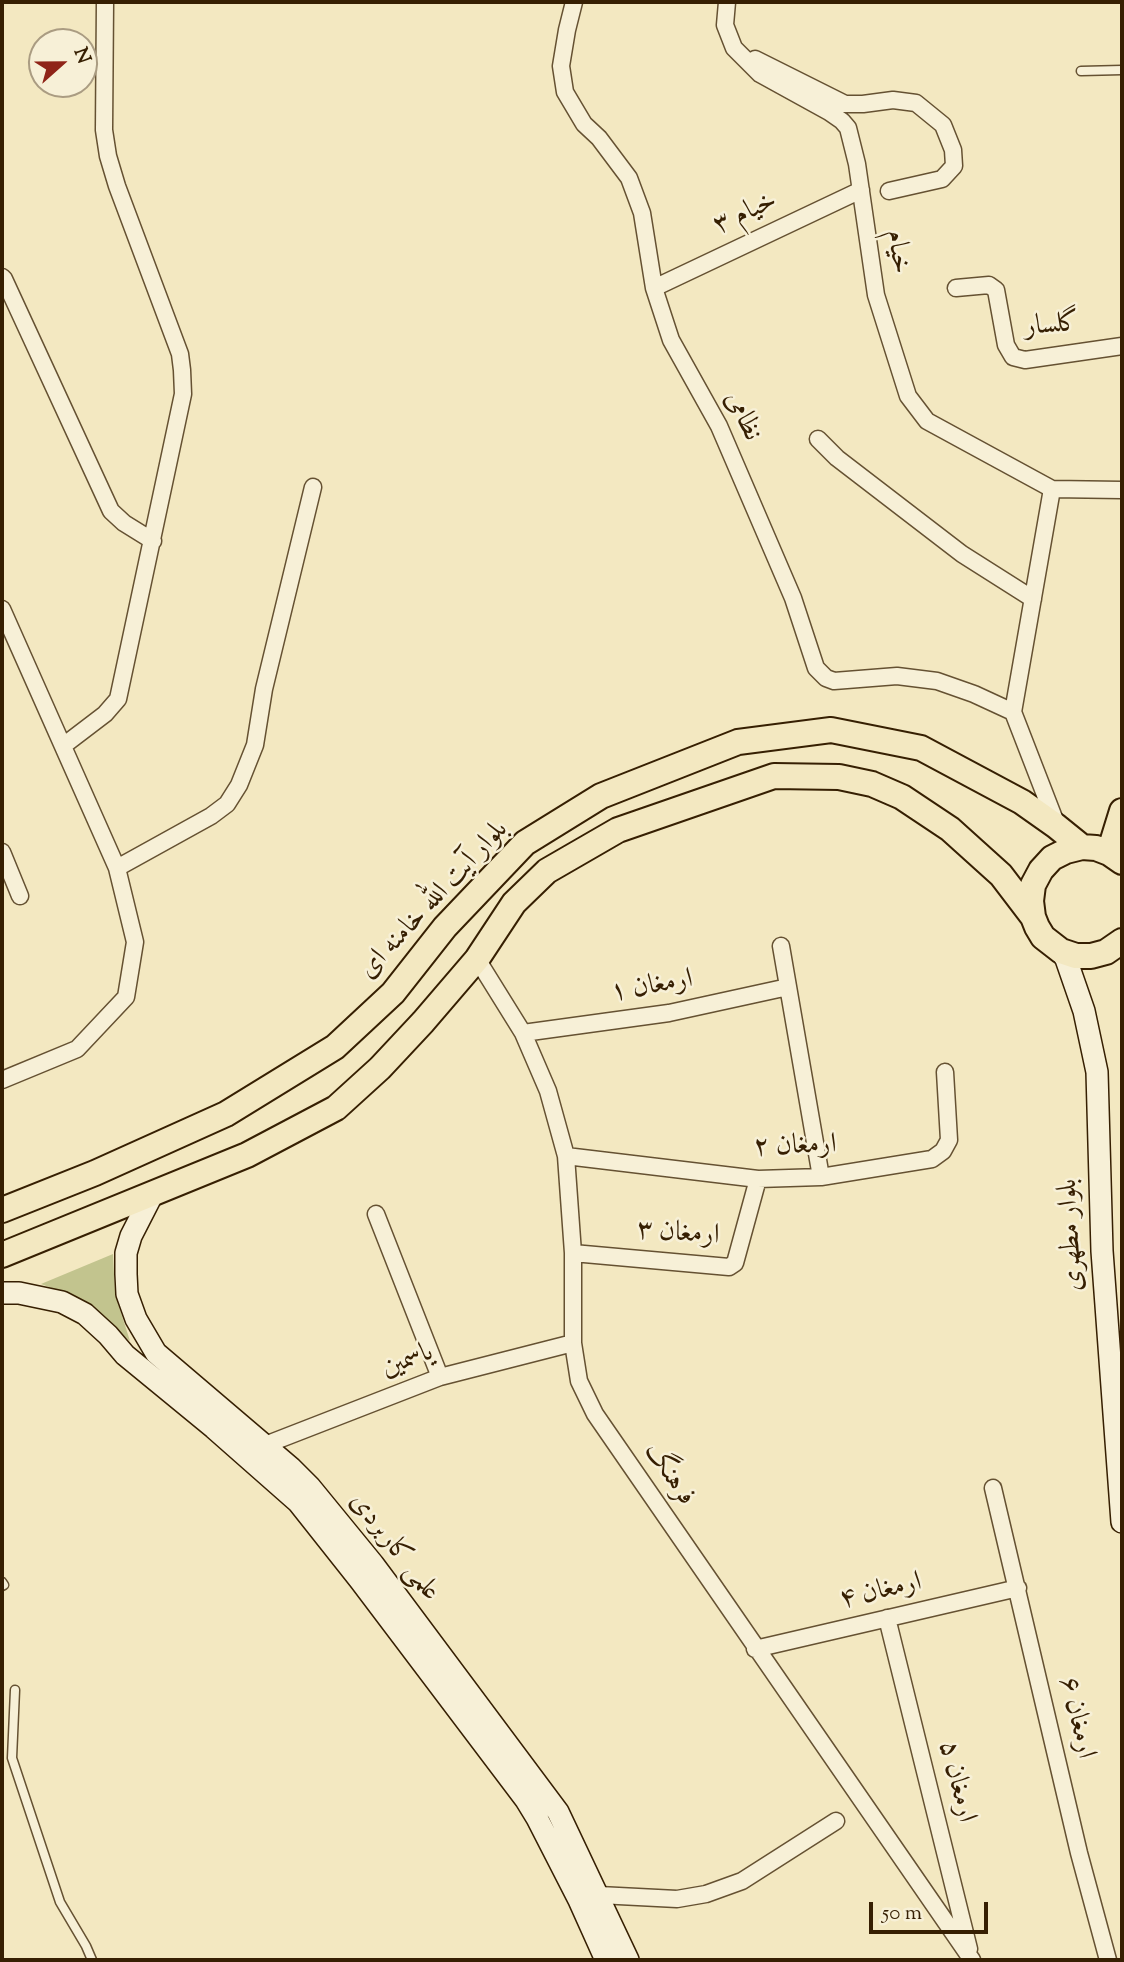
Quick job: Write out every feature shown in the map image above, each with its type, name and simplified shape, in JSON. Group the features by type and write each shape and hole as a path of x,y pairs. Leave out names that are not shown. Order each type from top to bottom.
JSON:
{"main road":[{"name":"بلوار آیت الله خامنه ای","path":"2,1210 95,1173 226,1114 335,1047 393,993 445,926 525,843 601,796 738,742 831,730 921,748 1022,802 1082,847"},
{"path":"2,1255 247,1155 335,1108 380,1068 423,1022 477,959 514,903 547,871 618,831 774,776 839,777 872,784 902,797 950,829 1001,874 1033,917 1043,937 1061,951 1076,956 1091,956 1106,952 1122,941"},
{"path":"1033,917 1033,884 1052,858 1066,850 1082,847 1096,848 1116,857 1122,811"}],"street":[{"path":"63,746 105,713 118,699 183,394 180,354 108,156 104,130 105,2"},
{"name":"نظامی","path":"574,2 561,66 565,92 584,124 599,138 629,178 642,214 654,288 671,340 719,426 793,598 816,668 826,678 834,681 897,676 937,681 1013,712"},
{"path":"727,2 725,25 734,48 845,104 893,100 916,103 943,125 953,150 954,166 942,179 889,191"},
{"name":"خیام","path":"734,48 760,74 829,112 848,128 856,155 876,295 908,396 927,421 1052,489 1122,490"},
{"name":"خیام ۳","path":"654,288 861,190"},
{"path":"2,277 111,511 124,523 153,541"},
{"name":"گلسار","path":"956,288 989,285 996,290 1006,345 1013,357 1026,360 1122,345"},
{"path":"818,439 962,554 1033,599"},
{"path":"117,868 211,816 227,804 239,785 255,745 264,689 313,487"},
{"path":"1052,489 1013,712 1056,826"},
{"path":"2,609 117,868 135,942 126,997 77,1049 2,1080"},
{"path":"2,852 20,896"},
{"path":"780,946 821,1177"},
{"name":"بلوار مطهری","path":"1061,951 1084,1011 1097,1072 1102,1251 1122,1522"},
{"name":"فرهنگ","path":"477,959 523,1033 548,1091 566,1156 573,1253 573,1343 579,1381 594,1414 972,1959"},
{"name":"ارمغان ۱","path":"523,1033 669,1013 788,987"},
{"name":"ارمغان ۲","path":"566,1156 758,1179 821,1177 932,1159 943,1151 949,1140 946,1072"},
{"name":"ارمغان ۳","path":"573,1253 729,1267 735,1263 758,1179"},
{"name":"علمی کاربردی","path":"152,1195 131,1236 126,1253 127,1294 136,1319 156,1353 265,1445 310,1487 366,1572 466,1705 628,1960"},
{"path":"376,1214 440,1377"},
{"name":"علمی کاربردی","path":"2,1293 19,1293 62,1302 85,1314 125,1355 285,1489 366,1572"},
{"name":"یاسمین","path":"265,1445 440,1377 573,1343"},
{"name":"ارمغان ۶","path":"993,1488 1079,1853 1108,1960"},
{"name":"ارمغان ۴","path":"755,1649 1018,1588"},
{"name":"ارمغان ۵","path":"887,1618 972,1959"},
{"path":"589,1898 677,1899 706,1894 742,1881 836,1821"},
{"name":"علمی کاربردی","path":"589,1898 606,1960"}],"lane":[{"path":"1081,71 1122,70"},
{"path":"15,1690 12,1758 60,1902 92,1960"}],"green space":[{"path":"113,1254 115,1294 130,1341 76,1297 41,1284"}]}
